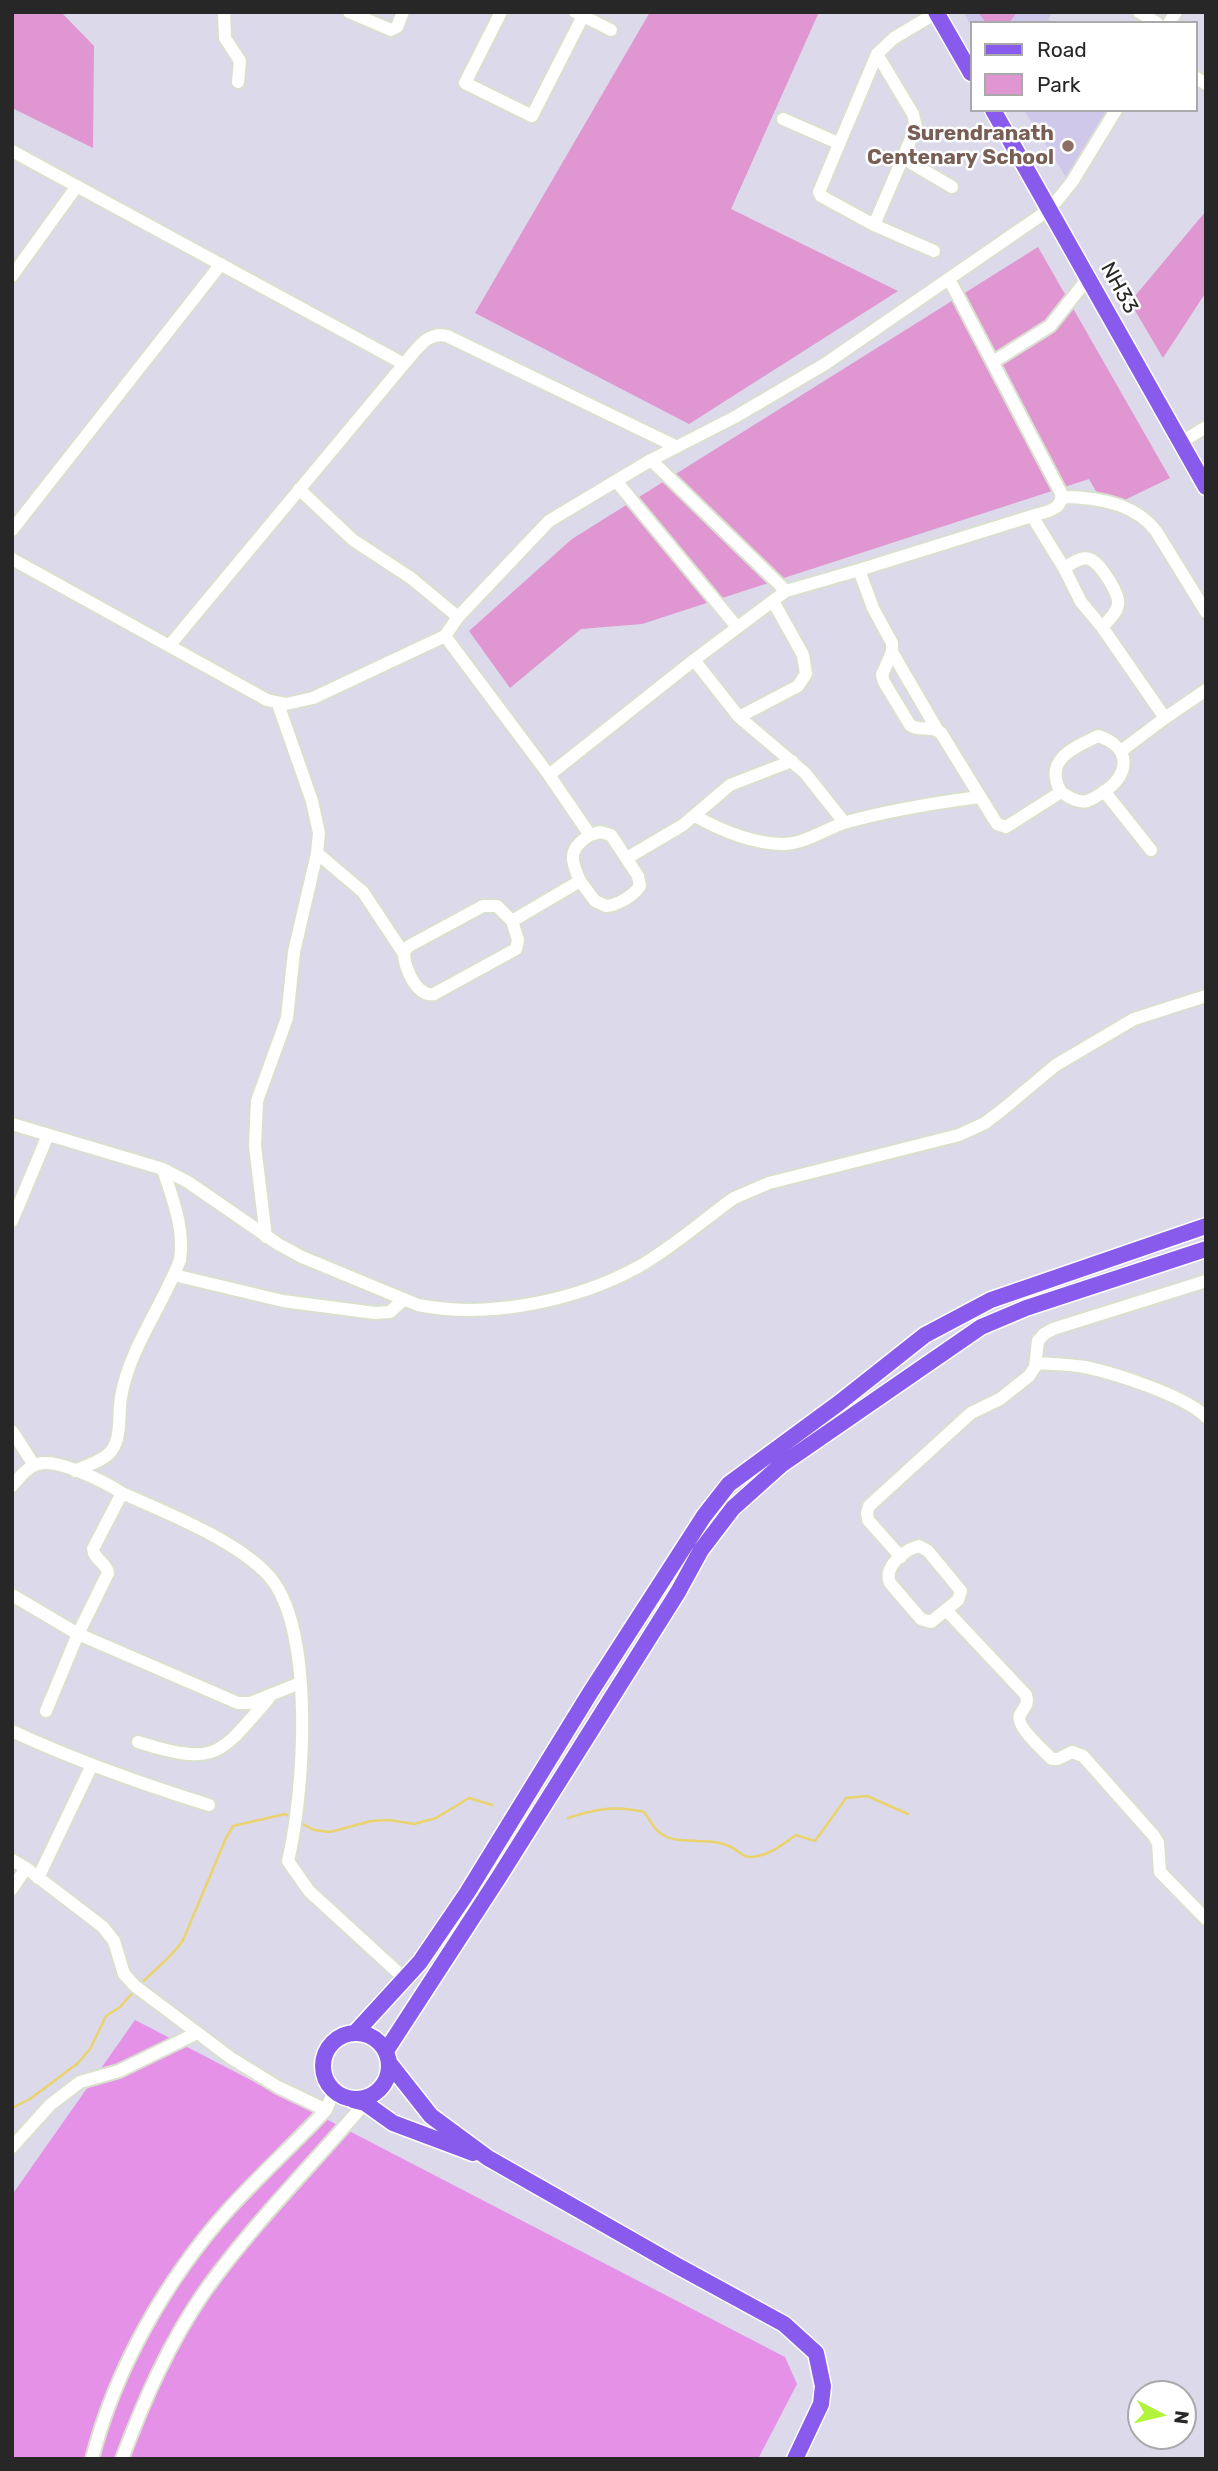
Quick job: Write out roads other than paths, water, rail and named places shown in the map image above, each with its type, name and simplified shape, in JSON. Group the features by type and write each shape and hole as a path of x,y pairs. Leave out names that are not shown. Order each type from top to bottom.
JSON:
{"main road":[{"path":"936,13 970,71"},
{"name":"NH33","path":"994,112 1206,487"},
{"path":"355,2033 420,1962 467,1893 597,1682 704,1516 729,1484 925,1335 990,1300 1206,1226"},
{"path":"340,2094 362,2099 377,2092 387,2080 388,2058 671,1603 701,1550 733,1508 781,1465 981,1327 1026,1308 1206,1250"},
{"path":"488,2158 393,2123 365,2103 340,2094 327,2081 323,2068 325,2055 332,2044 342,2036 355,2033 367,2034 379,2041 388,2058 431,2116 488,2158 784,2324 817,2353 823,2386 821,2404 795,2459"}],"street":[{"path":"224,12 225,38 240,61 239,82"},
{"path":"349,12 391,30 397,27 403,12"},
{"path":"501,12 465,83 532,116 579,14 611,30"},
{"path":"934,251 874,225 820,194 820,186 877,54 894,38 936,13"},
{"path":"874,225 915,133 915,120 877,54"},
{"path":"12,559 278,704 313,698 445,636 458,617 549,521 651,460 825,364 1050,209 1072,182 1115,112"},
{"path":"783,119 838,143"},
{"path":"12,151 404,364"},
{"path":"903,159 952,187"},
{"path":"12,276 77,186"},
{"path":"12,530 221,264"},
{"path":"993,362 1050,326 1089,277"},
{"path":"549,775 786,591 1059,506 1062,497 949,279"},
{"path":"169,646 404,364 427,338 433,335 447,336 677,447"},
{"path":"1180,443 1206,427"},
{"path":"651,460 786,591"},
{"path":"616,481 737,628"},
{"path":"299,489 353,540 411,578 458,617"},
{"path":"1062,497 1100,499 1146,520 1156,531 1206,612"},
{"path":"1032,516 1080,603 1102,627 1165,718"},
{"path":"1063,568 1089,558 1108,579 1118,595 1118,604 1102,627"},
{"path":"859,569 873,608 892,643 892,652 883,671 883,679 908,723 915,729 932,728 938,731"},
{"path":"739,717 798,686 806,674 803,655 773,601"},
{"path":"445,636 549,775 590,835"},
{"path":"892,652 997,824 1006,827 1061,792"},
{"path":"694,660 739,717 805,773 844,822"},
{"path":"1121,751 1206,690"},
{"path":"266,1237 255,1146 257,1101 287,1018 296,941 317,853 319,833 316,812 278,704"},
{"path":"1098,736 1113,741 1121,751 1125,766 1119,779 1104,791 1087,801 1075,801 1061,792 1056,783 1055,771 1059,760 1077,746 1098,736"},
{"path":"627,858 695,816 730,785 792,761"},
{"path":"1104,791 1151,850"},
{"path":"695,816 730,833 782,844 801,841 844,822 906,807 979,797"},
{"path":"600,832 608,833 627,858 638,876 640,886 618,903 606,906 598,904 580,881 573,866 572,854 578,843 600,832"},
{"path":"317,853 363,892 404,954 407,968 420,991 427,995 434,994 516,949 518,940 512,920 497,906 484,906 415,942 404,954"},
{"path":"512,920 580,881"},
{"path":"12,1124 163,1169 188,1182 266,1237 302,1257 404,1299 437,1309 536,1304 564,1297 637,1267 734,1198 751,1190 975,1129 1002,1111 1056,1065 1134,1019 1206,996"},
{"path":"12,1221 48,1135"},
{"path":"75,1471 104,1457 112,1449 130,1364 180,1260 182,1238 163,1169"},
{"path":"174,1275 283,1301 375,1313 390,1312 404,1299"},
{"path":"901,1557 869,1520 869,1506 971,1413 1000,1399 1029,1376 1036,1363 1038,1341 1048,1331 1206,1281"},
{"path":"1036,1363 1085,1367 1125,1379 1191,1405 1206,1417"},
{"path":"12,1431 34,1465"},
{"path":"12,1486 34,1465 48,1463 75,1471 108,1483 122,1493 235,1548 268,1575 279,1590 288,1611 297,1652 300,1683 302,1765 295,1833 288,1861 309,1891 404,1978"},
{"path":"46,1711 78,1634 108,1573 107,1568 94,1555 94,1545 122,1493"},
{"path":"922,1547 961,1591 960,1597 947,1611 931,1622 925,1622 890,1583 889,1570 913,1548 922,1547"},
{"path":"12,1595 78,1634 238,1703 246,1704 300,1683"},
{"path":"947,1611 1026,1695 1027,1703 1019,1718 1020,1725 1052,1759 1072,1752 1083,1756 1154,1836 1158,1843 1160,1872 1206,1919"},
{"path":"138,1742 185,1755 209,1753 227,1744 237,1735 271,1695"},
{"path":"12,1731 54,1751 209,1805"},
{"path":"38,1878 92,1765"},
{"path":"12,1860 93,1919 110,1935 120,1966 138,1989 231,2058 278,2087 326,2110"},
{"path":"12,1889 26,1868"},
{"path":"12,2147 51,2105 80,2082 119,2071 197,2033"},
{"path":"92,2459 129,2356 177,2276 228,2210 340,2094"},
{"path":"122,2459 161,2365 204,2293 236,2250 365,2103"}],"waterway":[{"path":"568,1818 606,1809 644,1812 655,1829 672,1839 721,1843 745,1856 753,1857 773,1850 796,1835 815,1841 846,1798 867,1796 908,1814"},
{"path":"301,1823 314,1830 330,1832 371,1821 389,1820 414,1824 436,1818 469,1798 492,1805"},
{"path":"140,1985 183,1940 233,1826 285,1814 292,1818"},
{"path":"12,2108 30,2099 78,2063 90,2049 106,2016 120,2007 135,1990"}],"place":[{"name":"Surendranath Centenary School","path":"1068,146"}]}
